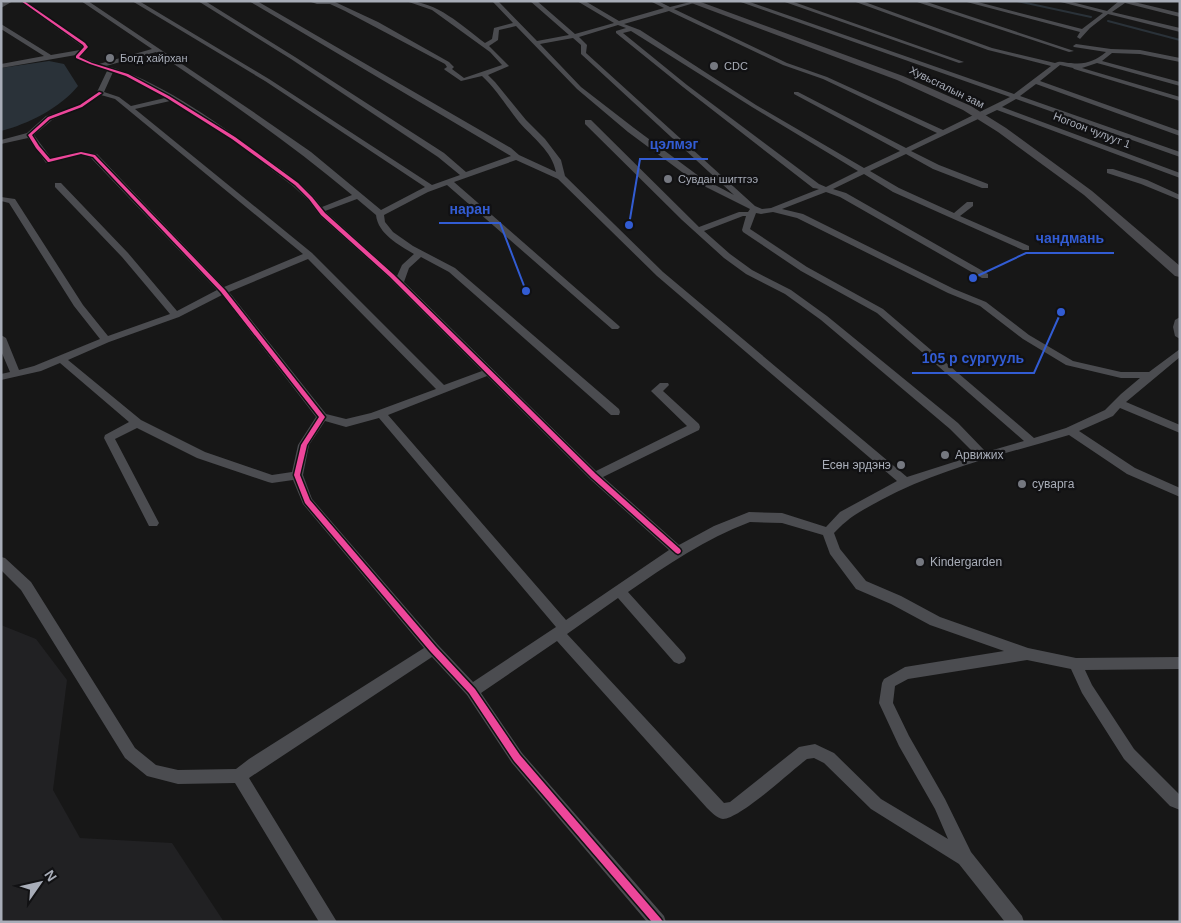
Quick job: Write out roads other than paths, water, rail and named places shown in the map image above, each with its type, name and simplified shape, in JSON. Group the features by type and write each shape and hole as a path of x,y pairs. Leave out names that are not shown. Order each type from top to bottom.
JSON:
{"main road":[{"name":"Хувьсгалын зам","path":"692,2 900,78 940,95 979,116 1095,198 1180,273"}],"street":[{"path":"1,6 10,1"},
{"path":"22,1 84,44 86,47 77,57 93,65 126,75 170,99 242,143 288,177 399,283 594,476 678,551"},
{"path":"84,1 155,50 204,80 308,154 380,214 381,222 390,234 452,270 615,412"},
{"path":"135,1 267,80 431,188"},
{"path":"201,1 293,58 434,150 465,175"},
{"path":"252,1 508,150 516,157 561,177 598,216 660,274 904,482"},
{"path":"311,1 316,4 331,1 378,25 447,63 450,67 447,69 463,80 506,66 485,46 434,9 409,1"},
{"path":"495,1 579,88 667,158 697,179 752,211"},
{"path":"533,1 574,36 584,46 583,53 752,211"},
{"path":"580,1 620,24 638,31 754,106 909,196 1026,248"},
{"path":"653,1 785,64 825,78 943,133"},
{"path":"741,1 843,35 1180,155"},
{"path":"785,1 961,62"},
{"path":"856,1 996,51 1072,67 1180,100"},
{"path":"917,1 1074,49 1140,52 1180,60"},
{"path":"966,1 1083,31"},
{"path":"1060,1 1180,30"},
{"path":"698,230 752,211 774,210 827,189 1016,97 1037,82 1074,49 1083,31 1089,24 1110,13 1123,1 1180,15"},
{"path":"537,43 620,24 692,2"},
{"path":"485,46 495,40 496,29 519,24"},
{"path":"1,26 49,58"},
{"path":"631,29 618,32 816,186 843,194 985,276"},
{"path":"101,66 155,50"},
{"path":"1072,67 1099,62 1111,51"},
{"path":"1,66 80,52"},
{"path":"1099,62 1180,84"},
{"path":"102,87 111,69"},
{"path":"482,74 493,83 523,122 542,141 558,162 561,177"},
{"path":"1,142 30,135 49,118 81,106 102,87 126,75"},
{"path":"1037,82 1180,134"},
{"path":"102,87 309,255 443,390"},
{"path":"796,93 936,167 985,186"},
{"path":"128,108 170,99"},
{"name":"Ногоон чулуут 1","path":"996,106 1180,176"},
{"path":"588,122 727,256 750,272 788,292 824,318 947,420 984,456"},
{"path":"30,135 49,161 81,153 94,156 223,291 322,417 346,423 381,414 489,372"},
{"path":"380,214 431,188 516,157"},
{"path":"1110,171 1144,182 1180,198"},
{"path":"448,181 615,328"},
{"path":"58,185 125,255 176,315"},
{"path":"321,210 357,196"},
{"path":"1,199 12,201 79,306 106,340"},
{"path":"955,216 970,204"},
{"path":"774,210 800,216 983,304 1026,337 1070,363 1121,375 1151,375"},
{"path":"752,211 746,230 804,270 880,311 1031,441"},
{"path":"399,283 405,268 420,253"},
{"path":"1,377 15,372 37,369 106,340 176,315 223,291 309,255"},
{"path":"1180,320 1178,327 1180,336"},
{"path":"1,338 15,372"},
{"path":"828,532 844,516 904,482 1031,441 1070,431 1109,413 1125,396 1180,352"},
{"path":"62,360 137,423 201,455 272,479 297,475"},
{"path":"594,476 612,469 695,427 656,391 664,385"},
{"path":"1119,403 1180,429"},
{"path":"381,414 562,631 712,803 722,811 733,809 804,752 815,751 829,758 876,804 965,858"},
{"path":"322,417 304,445 297,475 307,501 433,649 472,691 517,758 658,922"},
{"path":"137,423 108,438 153,523"},
{"path":"1070,431 1131,471 1180,493"},
{"path":"472,691 562,631 619,590 678,551 718,528 749,517 782,518 828,532"},
{"path":"828,532 834,551 861,586 896,600 935,621 1028,654 1076,664 1180,662"},
{"path":"1,562 26,586 130,753 152,771 178,777 239,776 254,764 433,649"},
{"path":"619,590 679,658"},
{"path":"1016,922 965,858 940,804 904,741 886,703 889,684 905,673 1028,654"},
{"path":"1076,664 1087,689 1129,754 1175,801 1180,803"},
{"path":"239,776 329,922"}],"waterway":[{"path":"1017,1 1091,17"},
{"path":"1108,21 1180,40"}],"place":[{"name":"Богд хайрхан","path":"110,58"},
{"name":"CDC","path":"714,66"},
{"name":"Сувдан шигтгээ","path":"668,179"},
{"name":"цэлмэг","path":"629,225"},
{"name":"чандмань","path":"973,278"},
{"name":"наран","path":"526,291"},
{"name":"105 р сургууль","path":"1061,312"},
{"name":"Арвижих","path":"945,455"},
{"name":"Есөн эрдэнэ","path":"901,465"},
{"name":"суварга","path":"1022,484"},
{"name":"Kindergarden","path":"920,562"}]}
